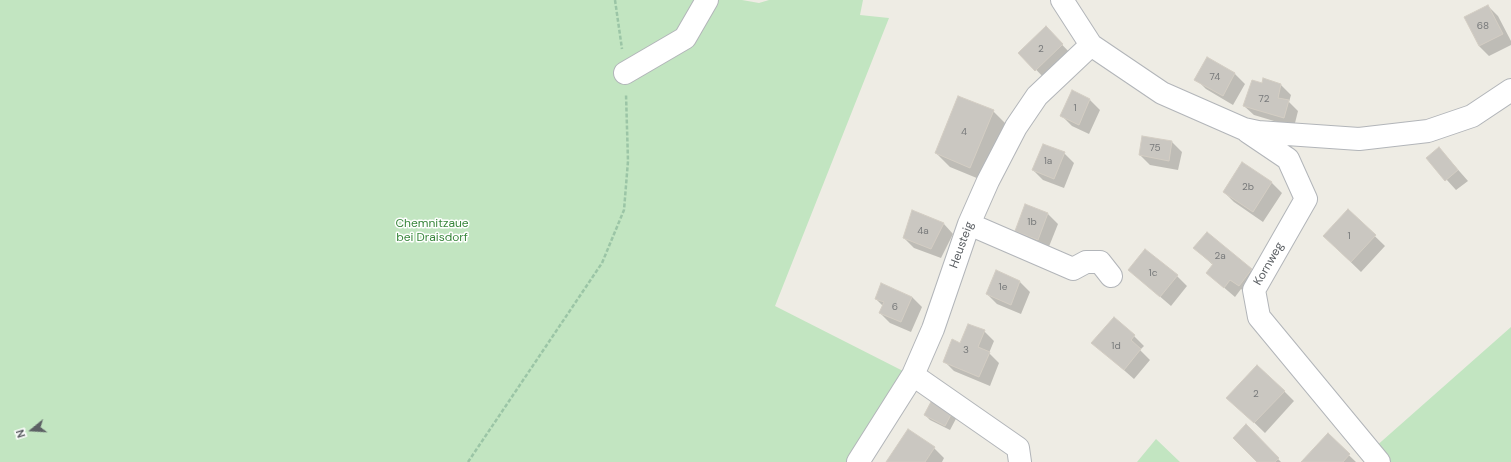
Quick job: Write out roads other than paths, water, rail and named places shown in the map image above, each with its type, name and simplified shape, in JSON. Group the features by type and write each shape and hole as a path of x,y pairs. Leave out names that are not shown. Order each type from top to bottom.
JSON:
{"street":[{"path":"625,74 685,38 707,0"},
{"path":"1062,0 1091,45 1162,93 1252,132 1359,139 1428,131 1472,116 1511,90"},
{"name":"Heusteig","path":"858,462 913,375 933,329 969,224 1009,141 1037,96 1091,45"},
{"name":"Kornweg","path":"1252,132 1288,159 1306,199 1254,290 1259,317 1379,462"},
{"path":"969,224 1073,269 1086,262 1100,262 1111,276"},
{"path":"913,375 1018,448 1020,462"}],"park label":[{"name":"Chemnitzaue bei Draisdorf","path":"432,231"}]}
